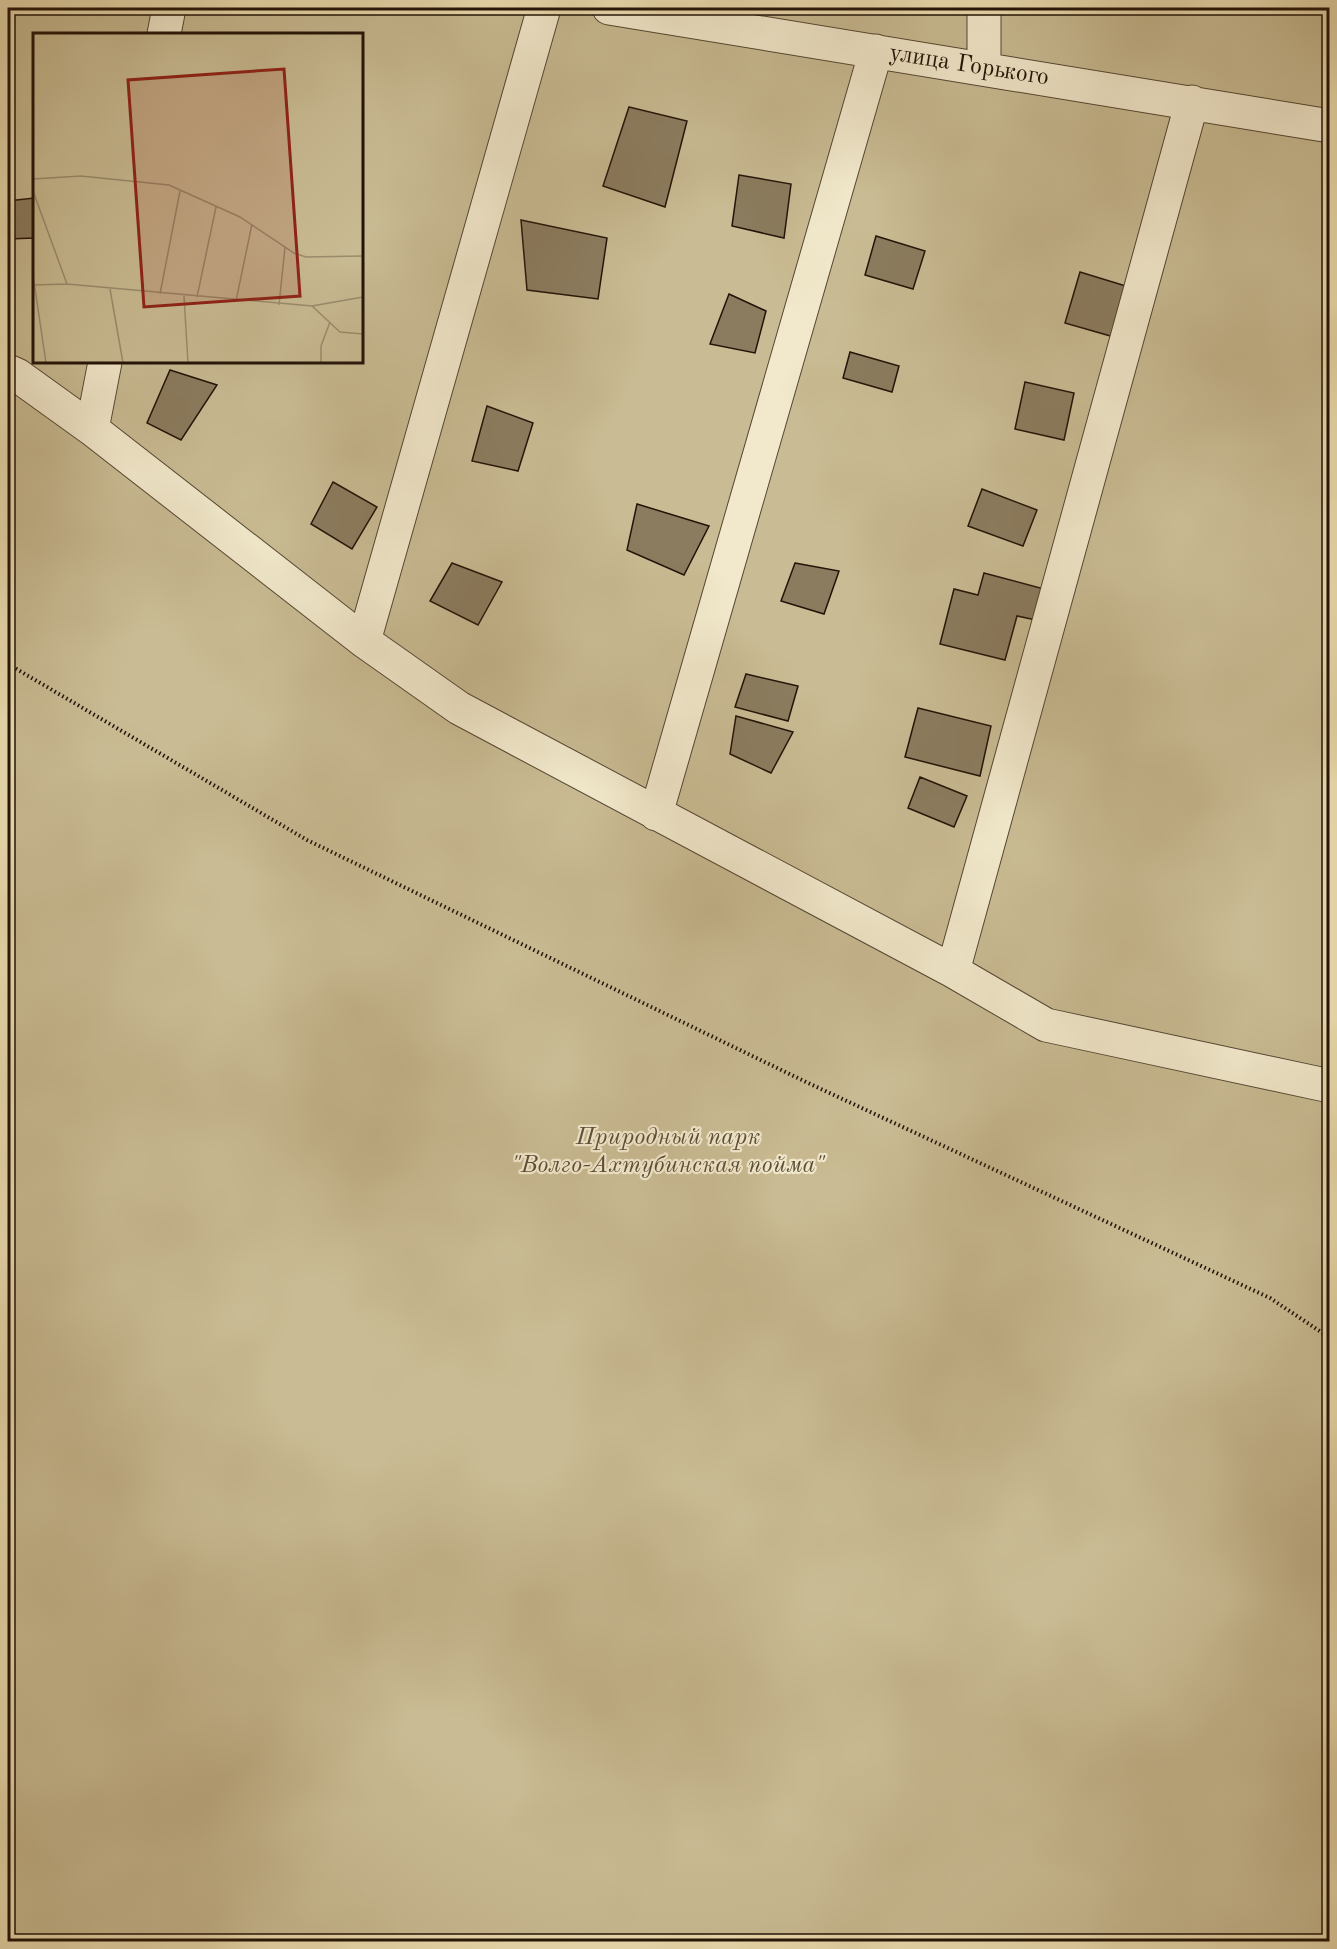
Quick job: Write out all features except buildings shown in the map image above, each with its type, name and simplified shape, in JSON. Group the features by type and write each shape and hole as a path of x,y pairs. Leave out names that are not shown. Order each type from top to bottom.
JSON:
{"street":[{"path":"164,33 169,8"},
{"path":"364,641 544,8"},
{"name":"улица Горького","path":"609,8 1329,126"},
{"path":"984,8 984,68"},
{"path":"656,814 876,51"},
{"path":"953,971 1192,102"},
{"path":"93,429 105,363"},
{"path":"8,371 18,375 93,429 364,641 459,708 953,971 1046,1024 1329,1086"}],"path":[{"path":"8,664 307,840 806,1082 1270,1298 1329,1338"}],"green space":[{"name":"Природный парк \"Волго-Ахтубинская пойма\"","path":"8,8 1329,8 1329,1941 8,1942"}]}
